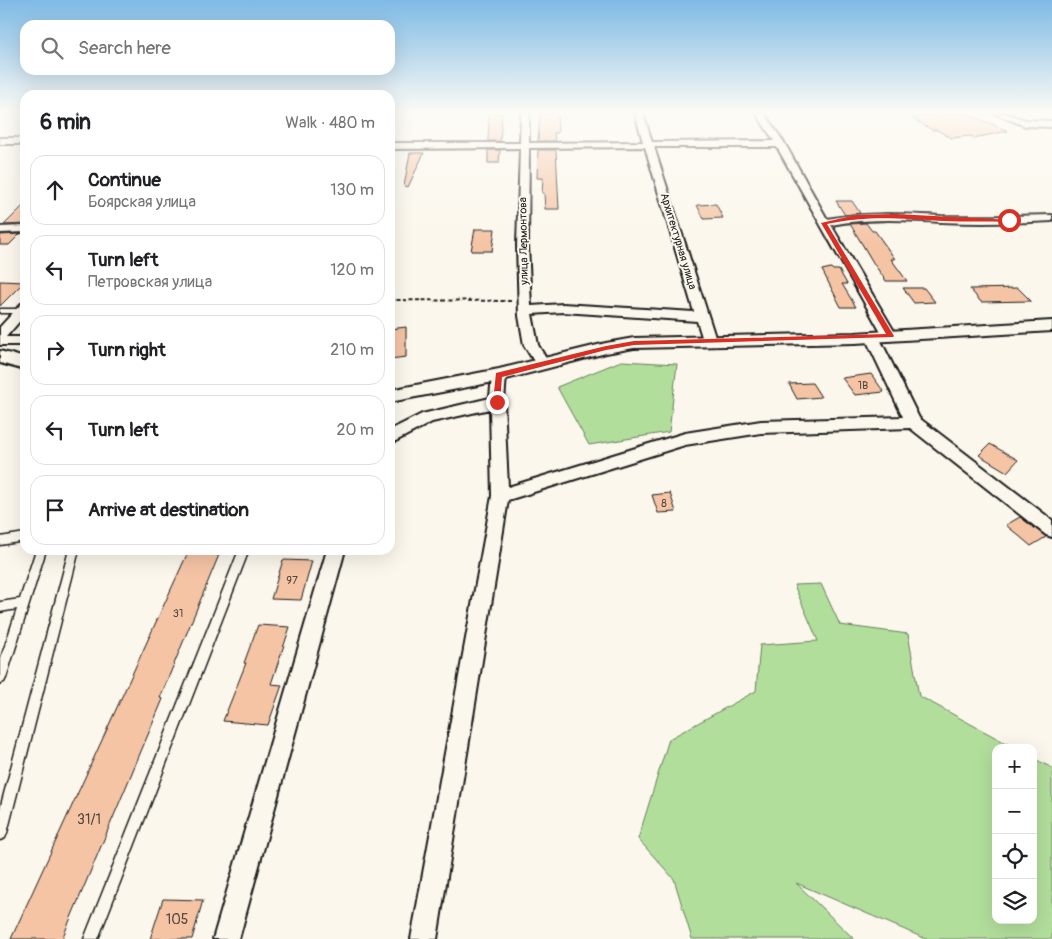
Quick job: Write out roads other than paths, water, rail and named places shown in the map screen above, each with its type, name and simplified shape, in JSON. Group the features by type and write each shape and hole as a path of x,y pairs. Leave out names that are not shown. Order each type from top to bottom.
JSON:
{"street":[{"name":"улица Лермонтова","path":"525,157 522,197 525,306 530,342 543,365"},
{"name":"Архитектурная улица","path":"652,157 709,340"},
{"path":"787,157 890,336"},
{"path":"824,223 856,217 895,216 961,220 1052,218"},
{"path":"0,230 20,229"},
{"path":"525,306 702,317"},
{"path":"0,334 20,312"},
{"path":"395,395 499,375 606,348 634,343 872,337 1052,326"},
{"path":"872,337 913,422 1052,530"},
{"path":"0,341 20,341"},
{"path":"0,357 20,363"},
{"path":"424,939 500,496 497,402 499,375"},
{"path":"395,433 401,428 442,414 497,402"},
{"path":"500,496 684,439 761,427 913,422"},
{"path":"226,939 335,555"}],"lane":[{"path":"0,311 20,309"},
{"path":"0,541 20,538"},
{"path":"0,678 40,555"},
{"path":"0,832 73,555"},
{"path":"91,939 242,555"},
{"path":"0,607 24,603"}]}
